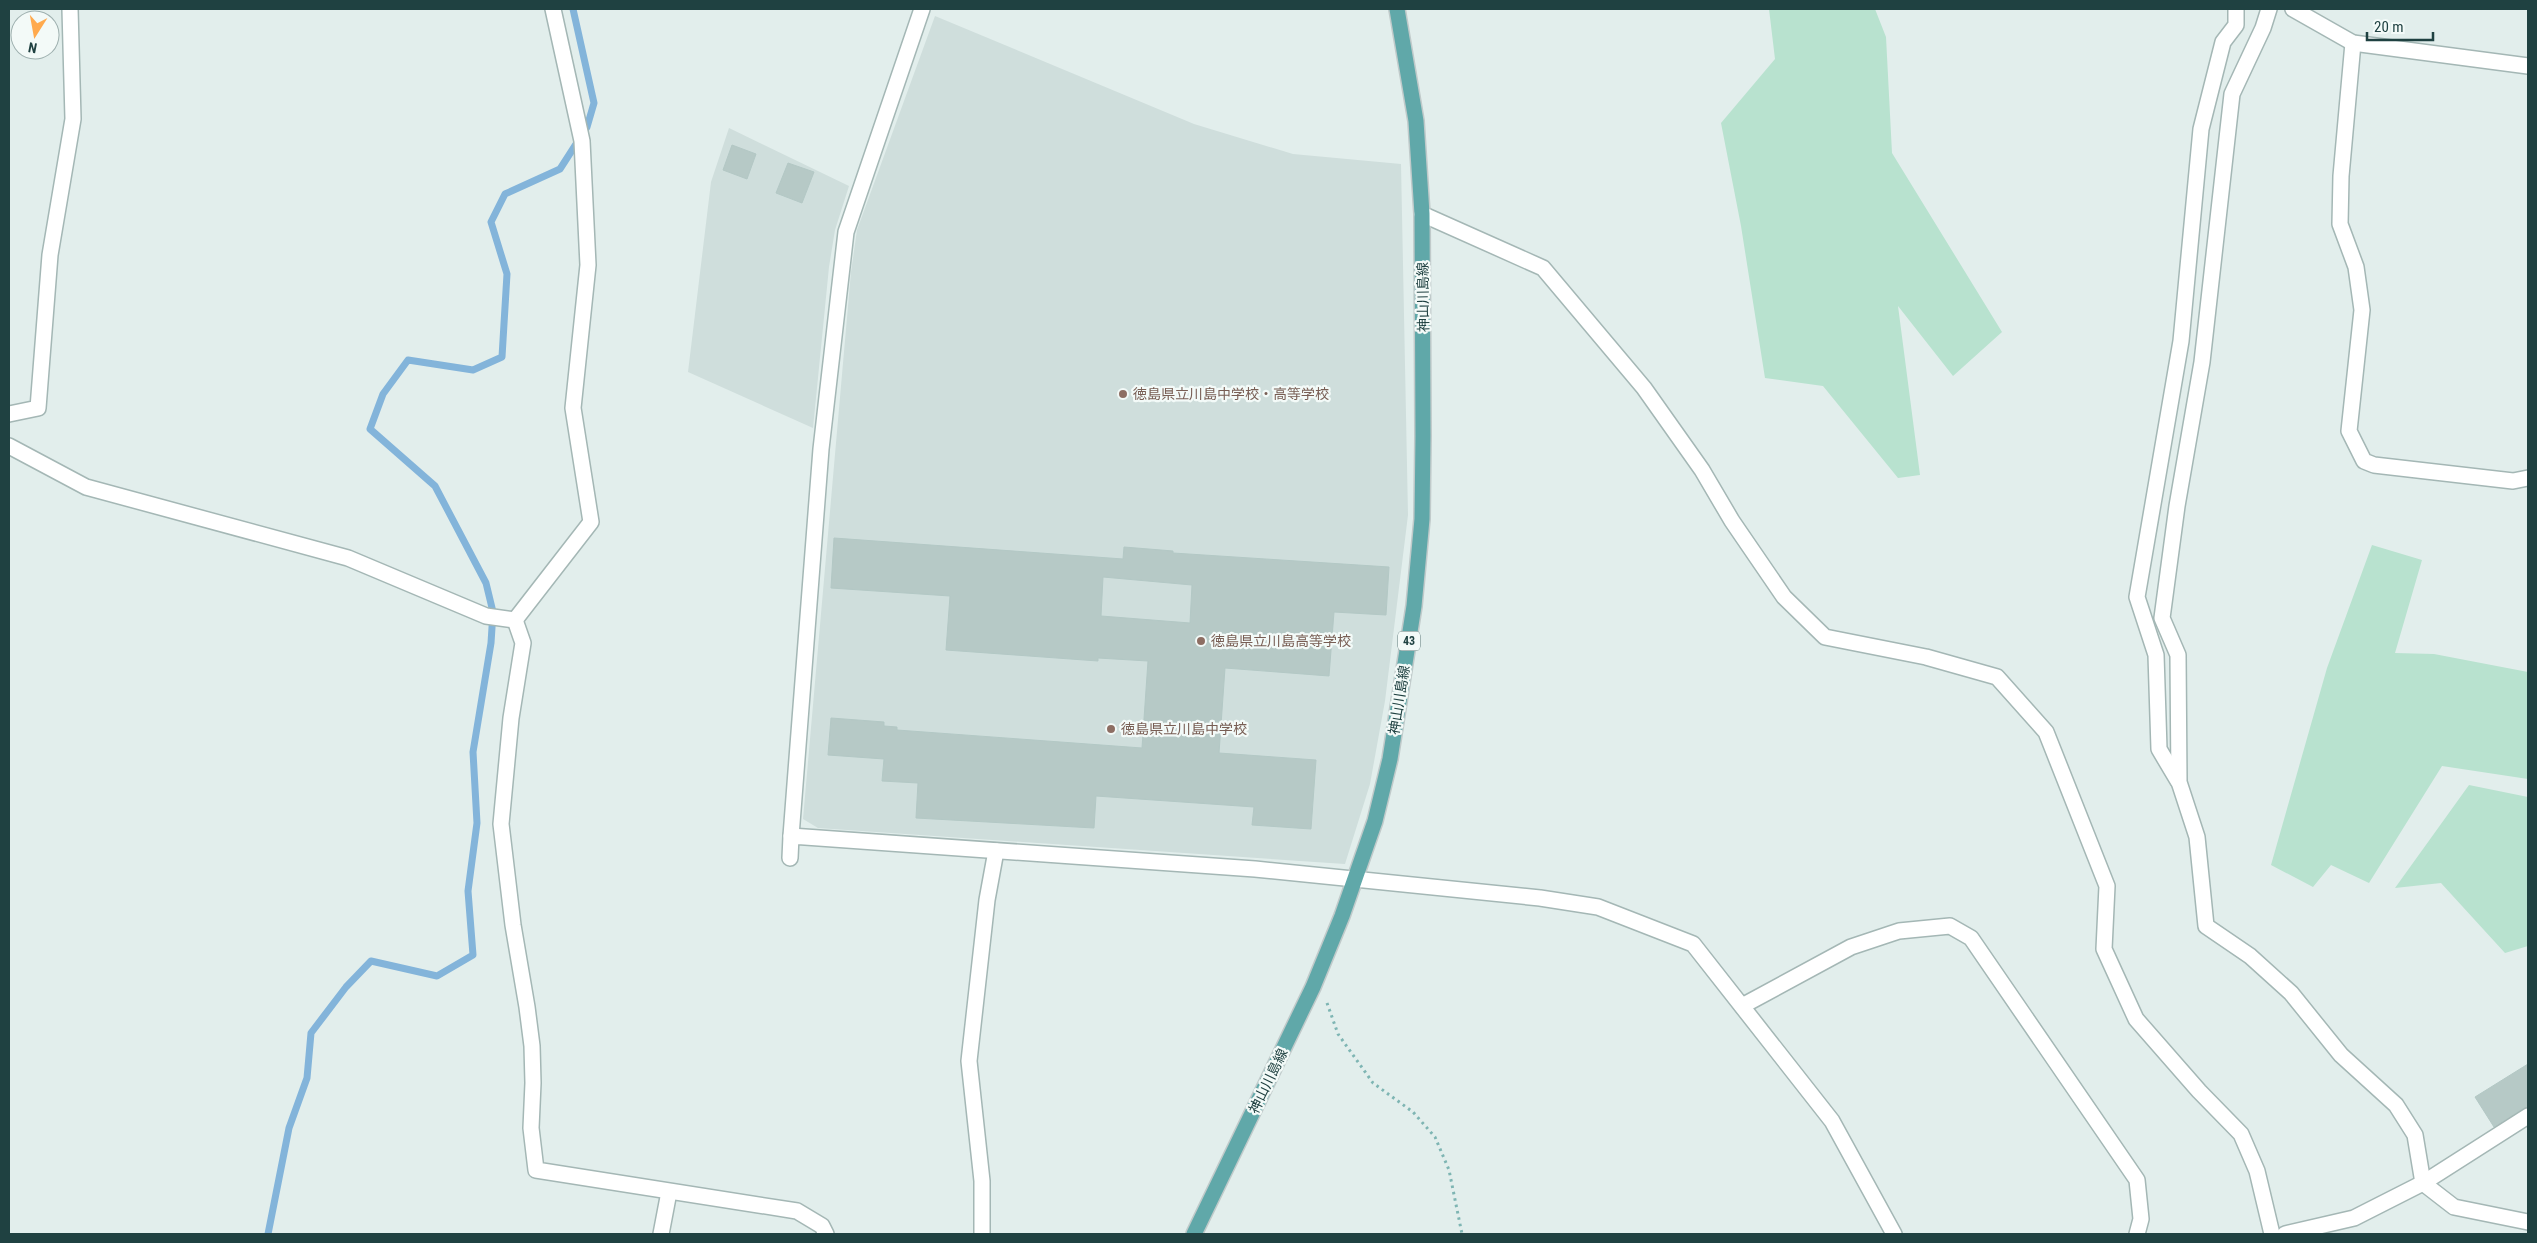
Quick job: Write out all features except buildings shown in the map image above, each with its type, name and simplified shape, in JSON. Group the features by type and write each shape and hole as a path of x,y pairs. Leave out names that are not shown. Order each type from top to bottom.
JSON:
{"main road":[{"name":"神山川島線","path":"1194,1234 1313,988 1355,880 1375,820 1390,759 1414,606 1422,520 1424,336 1422,214 1416,121 1397,9"}],"street":[{"path":"9,414 38,408 50,255 73,119 70,9"},
{"path":"508,619 591,522 573,408 588,265 582,141 553,9"},
{"path":"790,858 821,449 846,232 922,9"},
{"path":"2236,9 2236,25 2224,42 2201,129 2181,340 2137,597 2156,655 2159,749 2179,782 2197,837 2206,926 2250,956 2291,993 2341,1055 2396,1105 2416,1135 2423,1183 2454,1206 2528,1222"},
{"path":"2179,782 2178,655 2162,618 2177,506 2202,362 2232,94 2263,28 2269,9"},
{"path":"2293,9 2353,43 2528,66"},
{"path":"2353,43 2341,176 2340,224 2356,267 2362,310 2349,431 2364,461 2374,465 2513,481 2528,478"},
{"path":"1422,214 1543,268 1644,388 1702,470 1732,521 1784,597 1825,637 1926,657 1997,677 2046,732 2107,886 2104,949 2136,1019 2199,1091 2241,1134 2257,1171 2272,1234"},
{"path":"9,446 86,487 348,558 486,616 508,619"},
{"path":"508,619 523,643 511,718 501,824 513,925 532,1046 531,1128 536,1170 669,1192 797,1210 822,1226 826,1234"},
{"path":"791,836 1255,869 1540,898 1598,907 1693,944 1832,1121 1894,1234"},
{"path":"982,1234 982,1181 969,1061 987,900 996,851"},
{"path":"1742,1006 1851,947 1899,931 1950,926 1971,938 2137,1180 2141,1218 2137,1234"},
{"path":"2285,1234 2354,1218 2423,1183 2528,1116"},
{"path":"661,1234 669,1192"}],"path":[{"path":"1313,988 1327,1003 1338,1034 1374,1083 1413,1112 1435,1137 1449,1170 1462,1234"}],"shaded area":[{"name":"徳島県立川島中学校・高等学校","path":"935,16 1194,124 1293,154 1401,164 1408,515 1385,701 1370,784 1345,864 818,828 803,819 851,272 857,230"},
{"path":"729,128 849,186 835,230 829,267 813,428 688,372 711,182"}],"green space":[{"path":"1769,9 1875,9 1886,37 1892,153 2002,332 1953,376 1898,306 1920,475 1898,478 1823,386 1765,378 1741,226 1721,123 1775,59"},
{"path":"2372,545 2422,560 2395,653 2434,654 2528,672 2528,779 2442,766 2369,883 2331,865 2313,887 2271,865 2327,668"},
{"path":"2469,785 2528,797 2528,946 2505,953 2441,883 2395,888"}],"waterway":[{"path":"268,1234 289,1128 307,1078 311,1033 346,987 371,961 437,976 473,955 468,891 477,823 473,752 491,643 493,612 486,583 435,486 370,429 383,394 408,360 473,370 502,357 507,274 491,222 505,194 560,169 587,127 594,103 573,9"}],"place":[{"name":"徳島県立川島中学校・高等学校","path":"1123,394"},
{"name":"徳島県立川島高等学校","path":"1201,641"},
{"name":"徳島県立川島中学校","path":"1111,729"}]}
